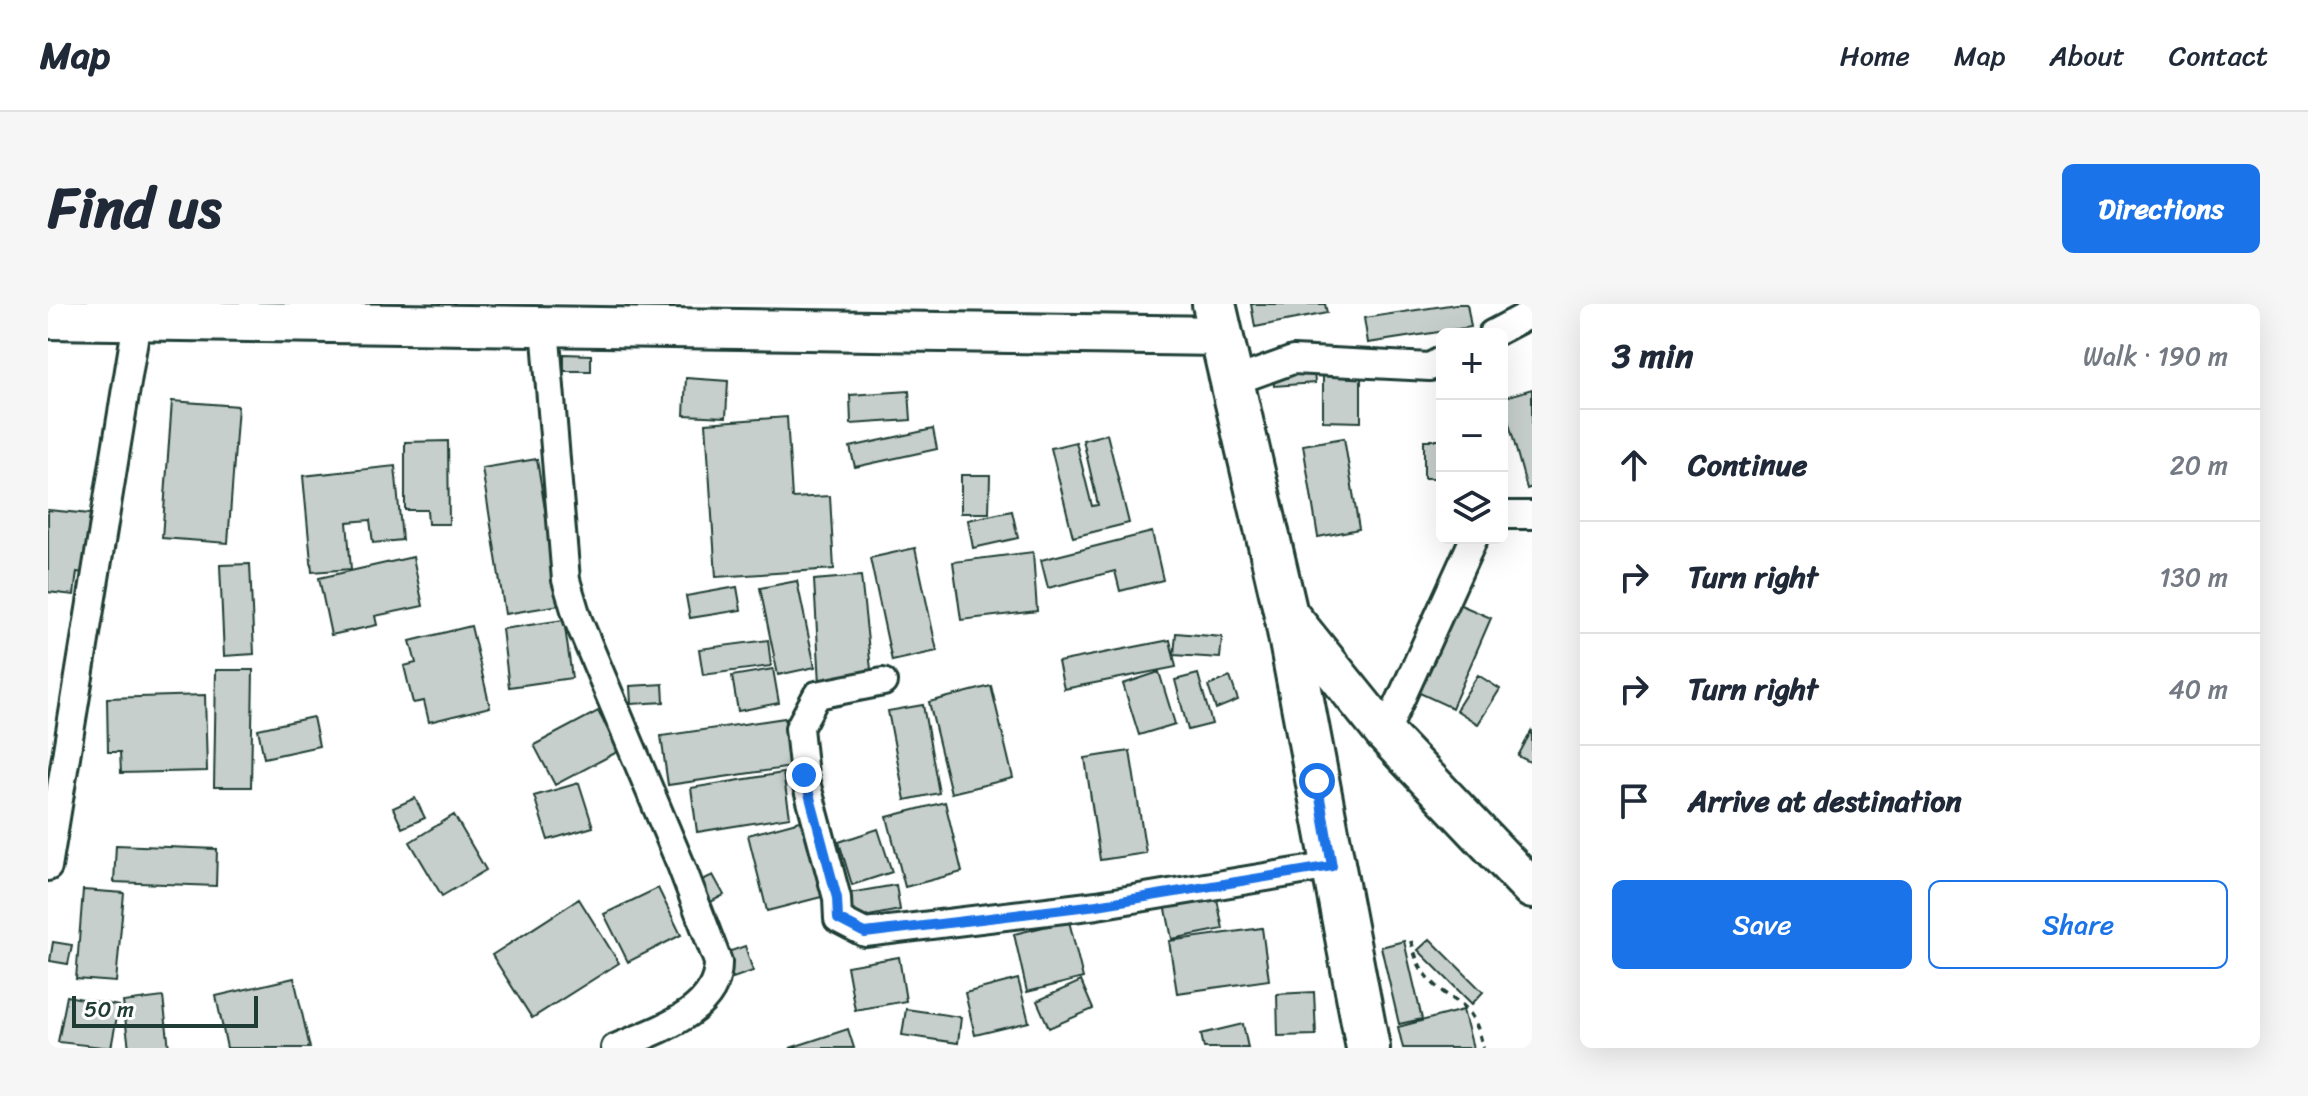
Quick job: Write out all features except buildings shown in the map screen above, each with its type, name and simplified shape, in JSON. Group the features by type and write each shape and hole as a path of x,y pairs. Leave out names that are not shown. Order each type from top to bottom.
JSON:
{"main road":[{"path":"1218,320 1285,610 1368,1048"}],"street":[{"path":"1503,328 1532,313"},
{"path":"48,319 545,327 1218,320"},
{"path":"48,867 137,321"},
{"path":"545,327 566,580 578,620 681,865 718,962 718,976 702,1004 615,1048"},
{"path":"1232,382 1293,360 1430,367 1436,364"},
{"path":"1508,515 1532,515"},
{"path":"1385,734 1471,544"},
{"path":"1285,610 1385,734 1532,889"},
{"path":"883,682 817,695 799,728 804,775 837,898 838,919 865,933 1097,905 1332,866"}],"path":[{"path":"1411,941 1421,969 1437,987 1470,1009 1483,1048"}],"route":[{"path":"804,775 837,898 838,919 865,933 1097,905 1332,866 1317,781"}]}
